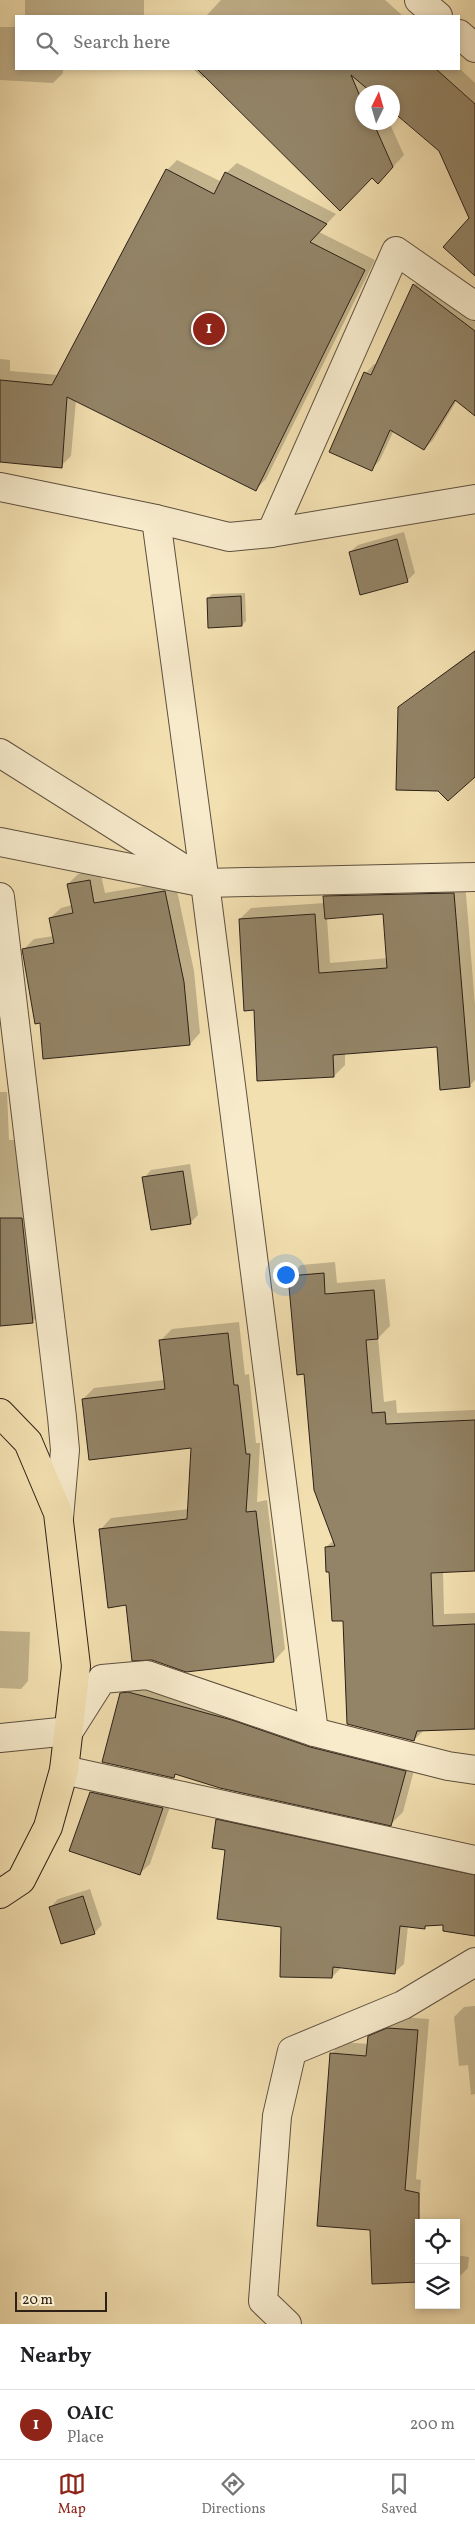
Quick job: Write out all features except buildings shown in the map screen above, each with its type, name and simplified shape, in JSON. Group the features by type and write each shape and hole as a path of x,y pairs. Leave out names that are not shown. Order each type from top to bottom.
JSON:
{"main road":[{"path":"0,1413 28,1442 59,1518 76,1666 64,1770 48,1826 21,1880 0,1894"}],"street":[{"path":"420,0 437,15"},
{"path":"460,35 475,48"},
{"path":"271,533 396,251 475,306"},
{"path":"0,487 156,519 229,537 271,533 475,499"},
{"path":"156,519 206,883 314,1732"},
{"path":"0,753 206,883"},
{"path":"0,842 206,883 475,877"},
{"path":"0,897 62,1418 65,1450 59,1518"},
{"path":"0,1738 69,1731 102,1679 147,1674 314,1732 448,1766 475,1770"},
{"path":"64,1770 475,1860"},
{"path":"287,2324 263,2301 277,2116 292,2051 403,2005 475,1962"}],"place":[{"name":"OAIC","path":"209,329"}]}
